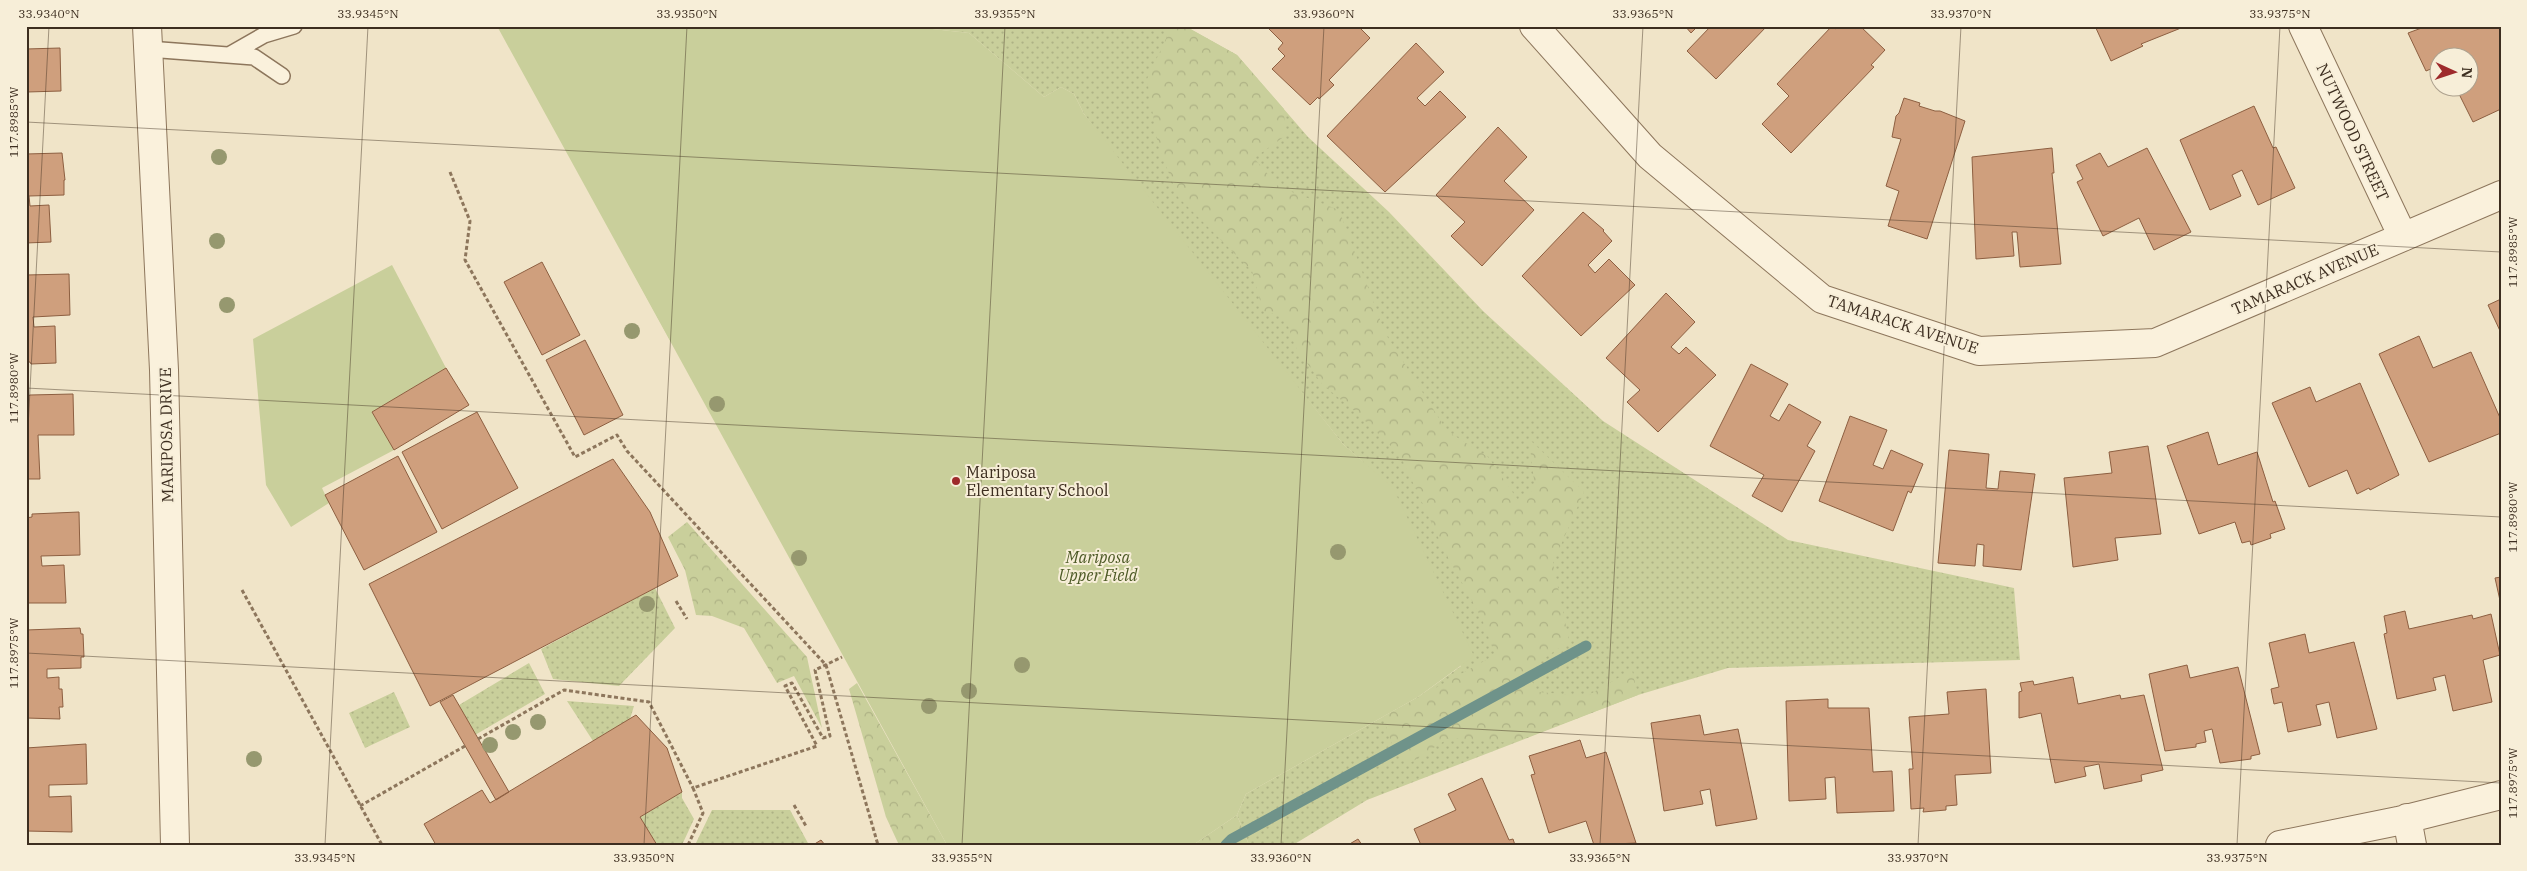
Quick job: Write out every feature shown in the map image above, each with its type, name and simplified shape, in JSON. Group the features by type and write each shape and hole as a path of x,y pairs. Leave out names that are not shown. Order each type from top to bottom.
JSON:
{"street":[{"name":"TAMARACK AVENUE","path":"1534,26 1650,156 1822,300 1979,351 2155,343 2501,195"},
{"name":"NUTWOOD STREET","path":"2303,26 2403,238"},
{"name":"MARIPOSA DRIVE","path":"147,37 164,370 175,845"},
{"path":"2280,845 2407,818 2501,795"},
{"path":"2407,818 2412,845"}],"lane":[{"path":"229,55 264,34 294,26"},
{"path":"147,37 229,55 254,57 282,76"}],"path":[{"path":"450,172 470,221 465,260 576,457 617,435 627,451 826,665 878,845"},
{"path":"242,590 382,845"},
{"path":"676,601 687,619"},
{"path":"693,788 817,746 785,686 792,683 823,738 830,736 815,670 842,657"},
{"path":"478,739 564,690 649,702 693,788 703,814 688,845"},
{"path":"360,806 465,746"},
{"path":"794,805 806,826"}],"green space":[{"name":"Mariposa Upper Field","path":"497,26 905,26 969,33 1044,97 1061,87 1074,94 1084,114 1343,444 1393,488 1474,656 1418,697 1246,794 1237,815 1193,845 947,845"},
{"path":"905,26 1185,26 1237,55 1308,137 1389,212 1483,311 1603,421 1788,540 2014,588 2020,660 1728,668 1638,695 1367,800 1293,845 1249,845 1237,815 1246,794 1418,697 1461,666 1436,606 1362,641 1379,667 1335,674 1331,651 1274,666 1261,629 1302,609 1283,560 1177,619 1220,701 1202,713 1226,772 1206,779 1127,628 923,742 877,694 985,650 939,581 916,574 903,574 877,569 856,569 834,576 832,547 818,526 785,514 763,486 750,459 749,413 743,385 695,361 671,342 623,254 666,222 941,71 974,63 1007,76 1026,100 1049,112 1066,124 1095,129 1084,114 1074,94 1061,87 1044,97 969,33","holes":["1308,400 1343,444 1363,462 1341,458 1323,467 1304,442"]},
{"path":"1172,26 1185,26 1237,55 1284,109 1285,136 1254,158 1279,187 1339,210 1385,333 1447,431 1488,457 1518,500 1535,489 1529,439 1584,492 1553,563 1569,641 1526,671 1538,692 1587,696 1632,670 1638,695 1512,743 1449,738 1410,763 1392,744 1383,717 1495,655 1482,619 1446,554 1400,455 1357,413 1322,384 1295,346 1285,317 1263,311 1252,271 1178,197 1158,145 1147,79"},
{"path":"392,265 446,368 372,412 394,450 322,488 329,503 291,527 266,485 253,339"},
{"path":"687,522 807,657 822,728 794,676 777,683 744,628 712,616 696,615 685,570 668,537"},
{"path":"655,588 675,628 619,686 553,679 541,649"},
{"path":"529,663 545,694 475,735 459,705"},
{"path":"857,683 947,845 899,845 886,817 849,689"},
{"path":"394,692 410,727 365,748 349,713"},
{"path":"567,701 634,706 630,719 593,741"},
{"path":"682,792 682,798 694,819 682,845 657,845 640,817"},
{"path":"712,810 790,810 809,845 695,845"},
{"path":"1237,815 1249,845 1193,845"}],"building":[{"path":"1266,26 1358,26 1370,38 1329,80 1334,85 1310,105 1272,69 1285,56 1278,49 1283,43"},
{"path":"1685,26 1698,26 1691,33"},
{"path":"1711,26 1767,26 1716,79 1687,51"},
{"path":"1832,26 1836,29 1839,26 1860,26 1885,50 1871,65 1874,67 1791,153 1762,124 1789,96 1777,84"},
{"path":"2095,26 2186,26 2141,44 2143,46 2111,61"},
{"path":"2427,26 2501,26 2501,109 2473,122 2461,98 2480,98 2480,48 2430,48 2430,69 2426,71 2408,33"},
{"path":"1416,43 1444,72 1417,98 1425,106 1440,91 1466,117 1385,192 1327,136"},
{"path":"60,48 61,91 27,92 28,133 26,133 26,49"},
{"path":"1904,98 1920,103 1919,106 1940,111 1965,121 1927,239 1888,226 1899,191 1886,186 1901,139 1892,137 1896,116 1899,113"},
{"path":"2254,106 2273,148 2276,147 2295,188 2258,205 2242,170 2232,175 2241,196 2210,210 2180,140"},
{"path":"1498,127 1527,157 1504,181 1534,210 1482,266 1451,236 1465,222 1436,195"},
{"path":"2052,148 2054,173 2052,173 2061,264 2020,267 2017,232 2012,232 2014,256 1976,259 1972,157"},
{"path":"2147,148 2191,232 2154,250 2139,218 2103,236 2077,182 2083,179 2076,165 2100,153 2108,167"},
{"path":"62,153 65,180 64,195 29,196 30,206 49,205 51,242 26,243 26,154"},
{"path":"1583,212 1604,230 1612,241 1588,265 1595,273 1609,259 1635,285 1581,336 1522,276"},
{"path":"542,262 580,335 542,355 504,282"},
{"path":"69,274 70,315 33,317 34,327 55,326 56,363 31,364 26,362 26,275"},
{"path":"1666,293 1695,322 1671,347 1679,354 1686,347 1716,375 1658,432 1627,402 1640,390 1606,358"},
{"path":"2501,299 2501,333 2488,305"},
{"path":"2419,336 2433,368 2471,352 2501,420 2501,433 2429,462 2379,354"},
{"path":"585,340 623,415 584,435 546,360"},
{"path":"1751,364 1788,384 1770,416 1779,421 1789,404 1821,422 1807,446 1815,451 1782,512 1752,496 1764,475 1710,446"},
{"path":"446,368 469,405 394,450 372,412"},
{"path":"2360,383 2399,475 2370,490 2369,488 2357,494 2347,470 2309,487 2272,403 2310,387 2316,402"},
{"path":"73,394 74,435 38,435 40,479 26,479 26,397 30,395"},
{"path":"477,412 518,488 442,529 402,452"},
{"path":"1850,416 1887,430 1873,465 1883,469 1891,450 1923,464 1911,493 1908,491 1893,531 1819,501"},
{"path":"2208,432 2218,465 2257,452 2273,502 2275,501 2285,529 2270,534 2271,538 2251,545 2250,541 2242,543 2235,522 2199,534 2167,446"},
{"path":"2148,446 2161,534 2115,538 2118,560 2073,567 2064,478 2112,473 2109,452"},
{"path":"1949,450 1989,454 1986,488 1998,489 2000,471 2035,474 2021,570 1983,566 1984,545 1977,544 1975,566 1938,563"},
{"path":"398,456 437,532 364,570 325,495"},
{"path":"613,459 650,512 678,576 430,706 369,584"},
{"path":"79,512 80,555 41,556 42,566 64,565 66,603 26,603 26,518 32,517 32,514"},
{"path":"2501,577 2501,605 2495,578"},
{"path":"2405,611 2409,629 2472,615 2473,619 2491,614 2500,655 2483,660 2492,702 2453,711 2445,675 2433,678 2436,690 2397,699 2384,634 2387,633 2384,616"},
{"path":"80,628 81,634 83,634 84,657 81,657 81,668 47,669 47,678 59,677 59,689 62,689 63,707 59,707 60,719 26,718 26,630"},
{"path":"2305,634 2309,653 2354,642 2377,729 2337,738 2329,702 2316,705 2321,725 2288,732 2282,702 2274,704 2271,689 2279,687 2269,643"},
{"path":"2187,665 2190,678 2238,667 2260,754 2251,756 2251,759 2220,763 2212,729 2204,731 2206,742 2196,744 2196,747 2165,751 2149,674"},
{"path":"2073,677 2078,704 2120,695 2121,699 2144,695 2163,770 2141,775 2142,781 2104,789 2099,764 2084,767 2086,776 2055,783 2041,713 2019,718 2019,692 2022,691 2020,683 2033,681 2034,685"},
{"path":"1986,689 1991,773 1955,775 1957,805 1946,806 1946,810 1923,812 1924,808 1911,809 1909,769 1913,769 1909,717 1949,714 1947,692"},
{"path":"453,695 509,792 496,800 440,702"},
{"path":"1828,699 1828,708 1869,708 1873,772 1892,771 1894,811 1837,813 1835,777 1825,778 1826,799 1789,801 1786,701"},
{"path":"636,715 667,748 682,792 640,817 657,845 436,845 424,824 482,790 490,803"},
{"path":"1700,715 1704,735 1738,729 1757,819 1716,826 1710,789 1700,791 1703,804 1664,811 1651,723"},
{"path":"1580,740 1586,758 1606,752 1636,843 1594,845 1586,821 1549,833 1531,775 1535,774 1529,756"},
{"path":"86,744 87,784 49,785 49,797 71,796 72,832 26,831 26,748"},
{"path":"1482,778 1509,840 1513,839 1515,845 1421,845 1414,829 1456,810 1448,794"},
{"path":"1358,839 1362,845 1348,845"},
{"path":"821,840 825,845 813,845"}],"waterway":[{"path":"1226,845 1232,839 1586,646"}],"place":[{"name":"Mariposa Elementary School","path":"956,481"}]}
